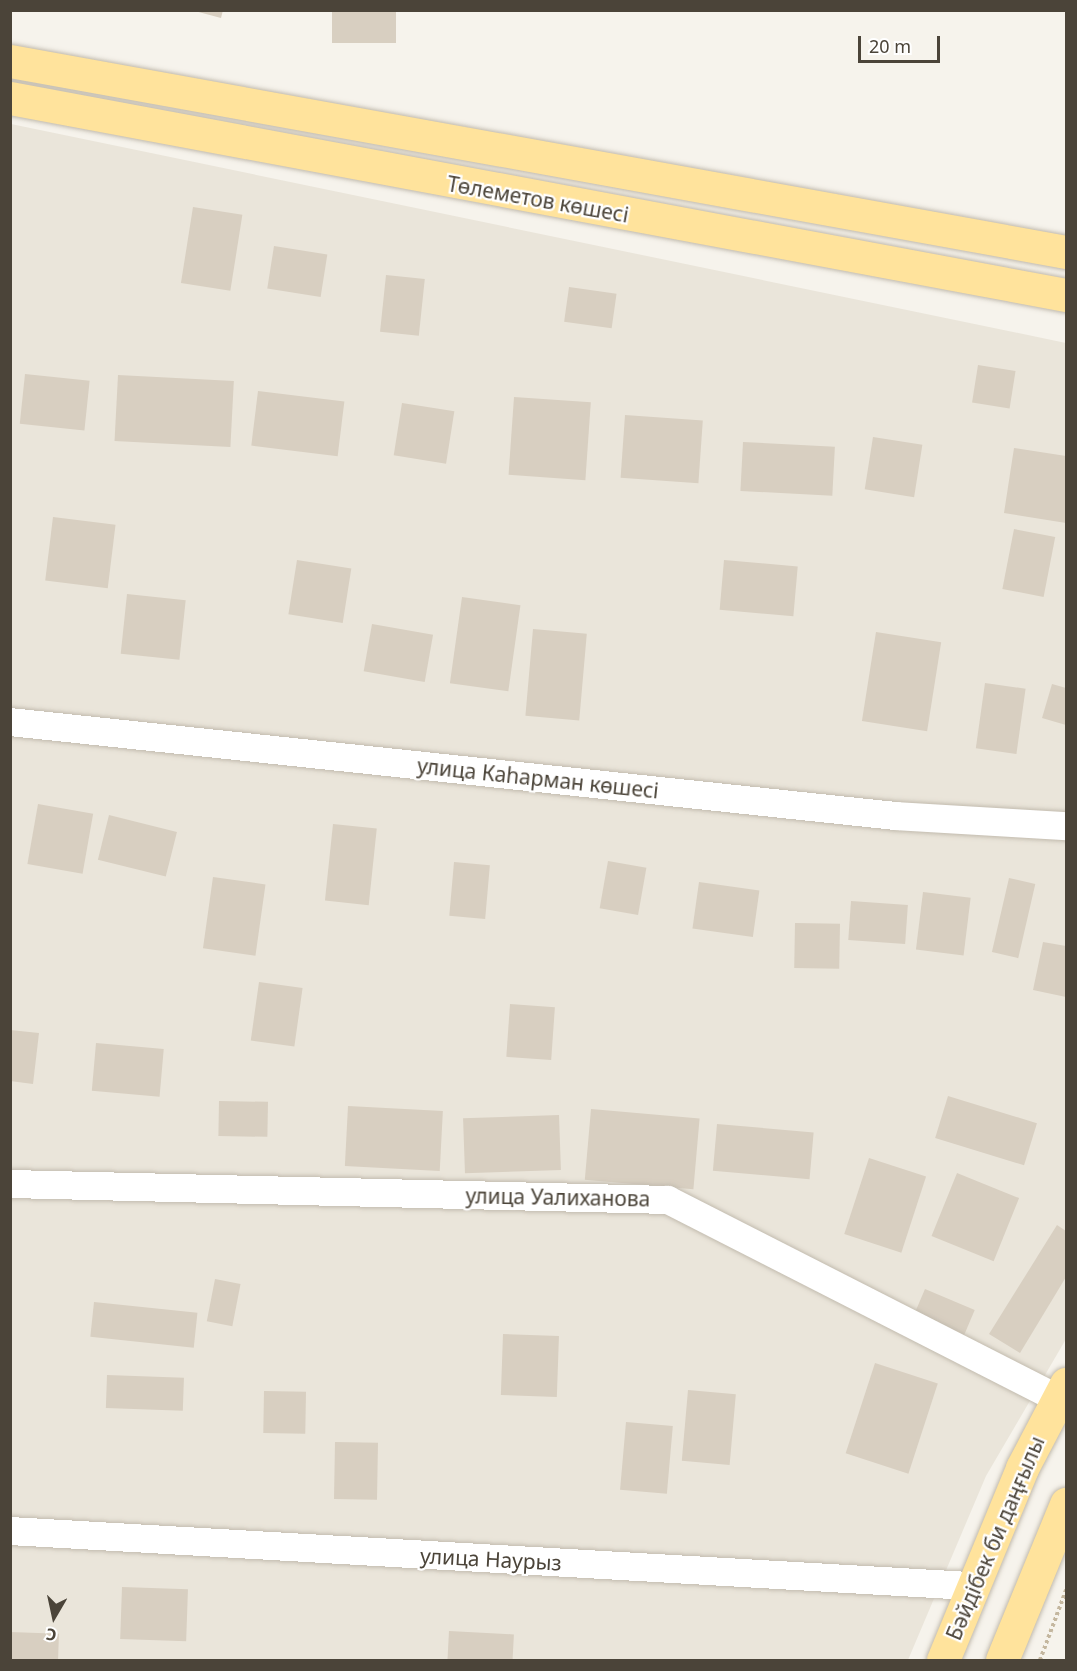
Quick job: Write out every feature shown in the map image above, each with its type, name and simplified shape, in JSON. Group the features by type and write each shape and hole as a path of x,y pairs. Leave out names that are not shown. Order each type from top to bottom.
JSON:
{"main road":[{"name":"Төлеметов көшесі","path":"10,61 1066,252"},
{"name":"Төлеметов көшесі","path":"10,98 1066,295"},
{"name":"Бәйдібек би даңғылы","path":"943,1660 971,1586 1062,1392"},
{"path":"1002,1660 1066,1504"}],"street":[{"name":"улица Каһарман көшесі","path":"10,722 896,816 1066,826"},
{"name":"улица Уалиханова","path":"10,1184 668,1200 1062,1392"},
{"name":"улица Наурыз","path":"10,1531 971,1586"}],"path":[{"path":"1040,1660 1066,1590"}],"shaded area":[{"path":"11,124 1066,343 1066,1339 986,1476 908,1660 11,1660"}],"building":[{"path":"191,10 223,10 221,18"},
{"path":"332,10 396,10 396,43 332,43"},
{"path":"193,207 242,215 230,291 181,283"},
{"path":"274,246 327,254 321,297 267,288"},
{"path":"386,275 425,279 419,336 380,332"},
{"path":"569,287 617,294 612,328 564,322"},
{"path":"978,365 1016,371 1010,408 972,403"},
{"path":"25,374 90,381 84,431 20,424"},
{"path":"118,375 234,381 230,447 115,441"},
{"path":"258,391 344,402 338,456 251,446"},
{"path":"514,397 591,402 585,480 509,475"},
{"path":"402,403 454,411 446,464 394,455"},
{"path":"625,415 703,420 698,483 621,478"},
{"path":"873,437 922,445 914,497 865,489"},
{"path":"743,442 835,447 832,496 740,491"},
{"path":"1014,448 1066,456 1066,523 1004,513"},
{"path":"53,517 116,525 108,588 45,581"},
{"path":"1014,529 1055,537 1044,597 1002,589"},
{"path":"297,560 351,569 343,623 288,614"},
{"path":"724,560 798,566 793,616 720,610"},
{"path":"127,594 186,600 179,660 121,654"},
{"path":"462,597 520,605 508,691 450,683"},
{"path":"372,624 433,635 425,682 364,671"},
{"path":"533,629 587,634 579,720 525,716"},
{"path":"876,632 941,642 927,731 862,721"},
{"path":"985,683 1026,689 1016,754 976,748"},
{"path":"1052,684 1066,688 1066,725 1042,718"},
{"path":"38,804 93,814 83,874 27,864"},
{"path":"109,815 177,832 166,877 98,860"},
{"path":"333,824 377,829 369,905 325,901"},
{"path":"608,861 646,868 638,915 600,908"},
{"path":"454,862 490,865 485,919 449,916"},
{"path":"213,877 265,884 255,956 203,948"},
{"path":"1009,878 1035,884 1018,958 992,952"},
{"path":"699,882 759,890 753,937 692,929"},
{"path":"923,892 971,898 964,955 916,950"},
{"path":"851,901 908,905 905,944 848,940"},
{"path":"795,923 840,924 839,969 794,968"},
{"path":"1043,942 1066,946 1066,997 1033,990"},
{"path":"259,982 303,988 294,1047 251,1040"},
{"path":"510,1004 555,1007 551,1060 506,1057"},
{"path":"10,1030 39,1033 33,1084 10,1081"},
{"path":"96,1043 164,1049 160,1097 92,1091"},
{"path":"948,1096 1037,1123 1024,1165 935,1138"},
{"path":"219,1101 268,1102 267,1137 218,1136"},
{"path":"348,1106 443,1111 440,1171 345,1166"},
{"path":"591,1109 700,1118 693,1189 585,1180"},
{"path":"559,1115 561,1170 465,1173 463,1118"},
{"path":"717,1124 814,1132 810,1179 713,1171"},
{"path":"869,1158 926,1177 901,1253 844,1234"},
{"path":"957,1173 1019,1198 994,1261 932,1236"},
{"path":"1057,1225 1066,1231 1066,1277 1020,1353 989,1334"},
{"path":"215,1279 241,1284 232,1326 207,1321"},
{"path":"925,1289 975,1310 964,1335 914,1314"},
{"path":"94,1302 197,1313 194,1348 90,1337"},
{"path":"503,1334 559,1336 557,1397 501,1395"},
{"path":"875,1363 938,1383 908,1474 846,1453"},
{"path":"107,1375 184,1378 183,1411 106,1408"},
{"path":"688,1390 736,1394 730,1465 682,1461"},
{"path":"264,1391 306,1392 305,1434 263,1433"},
{"path":"626,1422 673,1426 667,1494 620,1490"},
{"path":"335,1442 378,1443 377,1500 334,1499"},
{"path":"122,1587 188,1589 186,1641 120,1639"},
{"path":"449,1631 514,1634 513,1660 447,1660"},
{"path":"10,1632 59,1634 58,1660 10,1660"}]}
